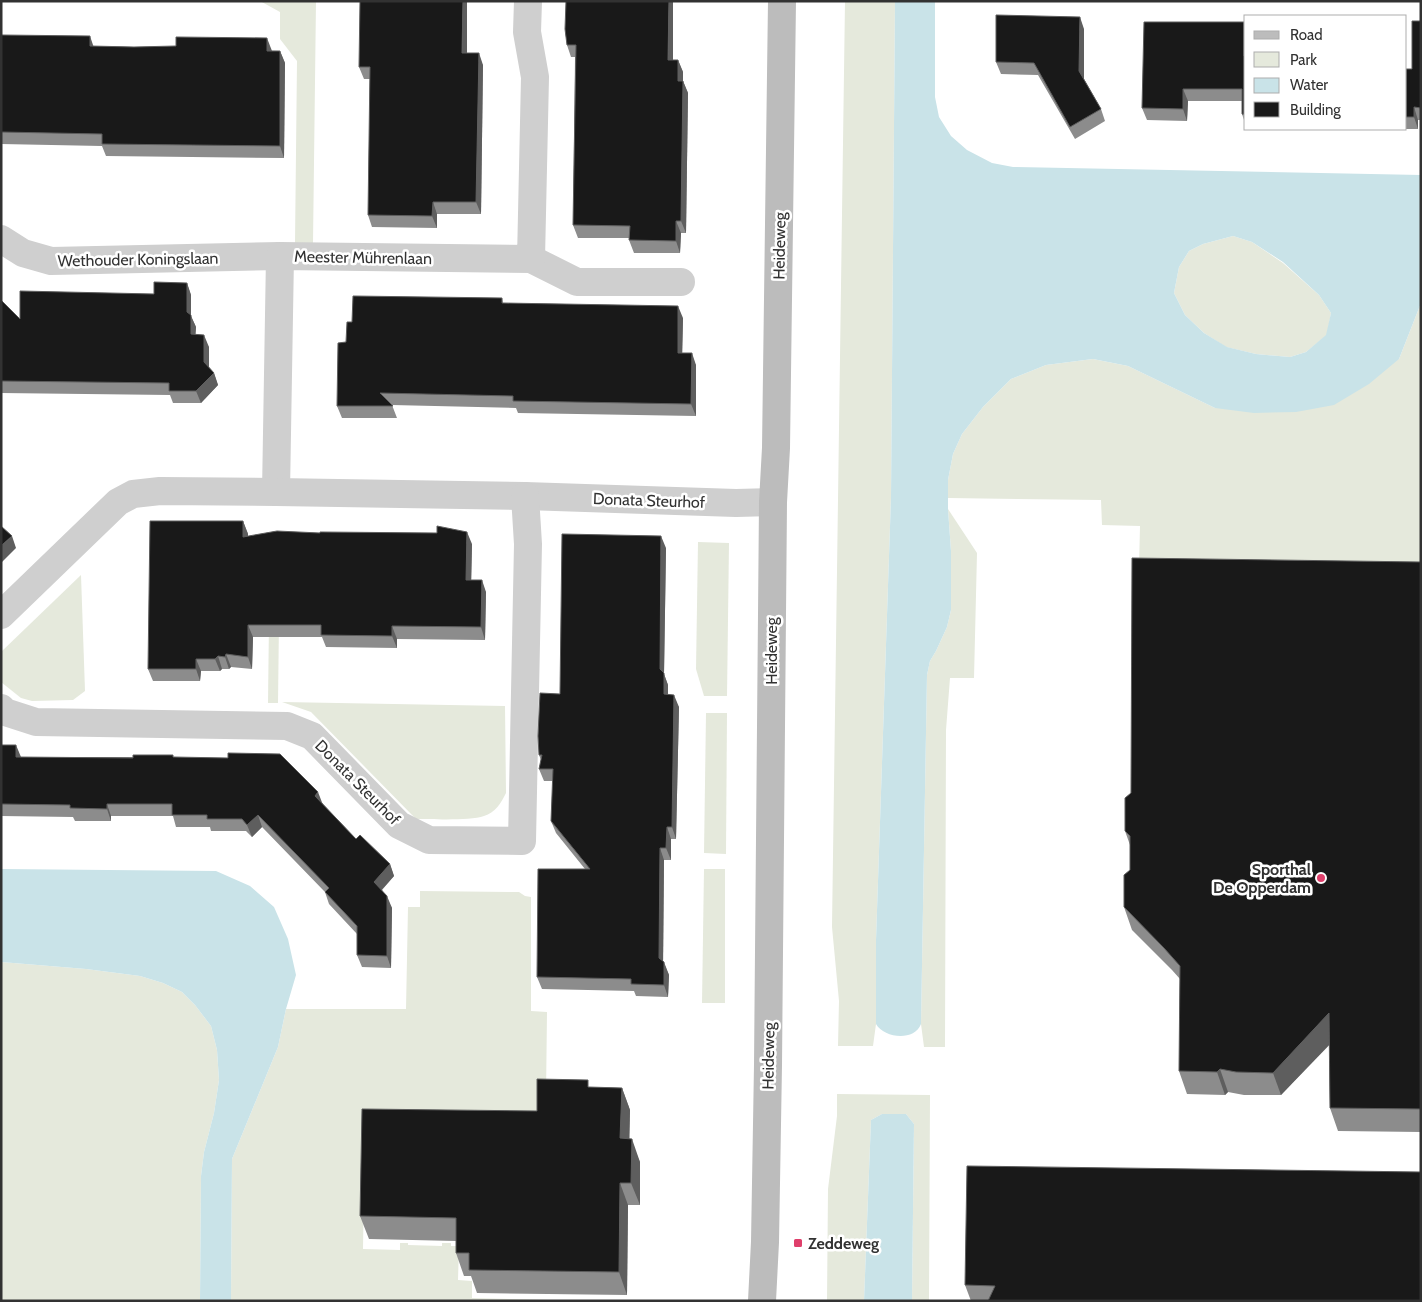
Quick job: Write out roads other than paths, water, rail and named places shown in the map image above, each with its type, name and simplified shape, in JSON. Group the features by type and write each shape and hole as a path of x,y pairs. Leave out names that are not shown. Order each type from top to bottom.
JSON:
{"street":[{"path":"528,1 527,32 536,76 531,259"},
{"name":"Heideweg","path":"762,1301 768,1065 772,502 776,448 782,1"},
{"name":"Wethouder Koningslaan","path":"1,239 23,253 51,261 280,256"},
{"name":"Meester Mührenlaan","path":"276,492 280,256 531,259 577,282 681,282"},
{"name":"Donata Steurhof","path":"1,615 118,502 133,494 160,492 276,492 525,496 736,503 772,502"},
{"name":"Donata Steurhof","path":"1,708 5,712 36,722 287,726 312,736 399,826 429,840 522,841 528,544 525,496"}],"water":[{"path":"895,1 935,1 935,97 939,117 951,136 967,150 992,163 1013,167 1421,175 1421,303 1399,359 1369,384 1334,405 1296,412 1254,413 1215,408 1128,366 1093,359 1046,365 1011,379 983,407 962,434 953,454 948,480 951,610 947,627 930,661 927,675 921,1024 912,1034 906,1036 892,1035 880,1029 876,1024 876,940 891,497","holes":["1233,236 1252,242 1283,262 1319,295 1331,313 1326,335 1306,352 1290,357 1256,354 1227,347 1204,333 1185,315 1174,293 1179,267 1189,251 1203,244"]},
{"path":"1,869 216,871 250,886 274,907 288,939 296,975 278,1047 232,1159 231,1301 200,1301 201,1176 219,1080 217,1050 211,1026 182,992 163,983 140,976 86,969 1,962"},
{"path":"882,1114 906,1114 914,1124 912,1301 864,1301 871,1120"}],"place":[{"name":"Sporthal De Opperdam","path":"1321,878"},
{"name":"Zeddeweg","path":"798,1243"}]}
